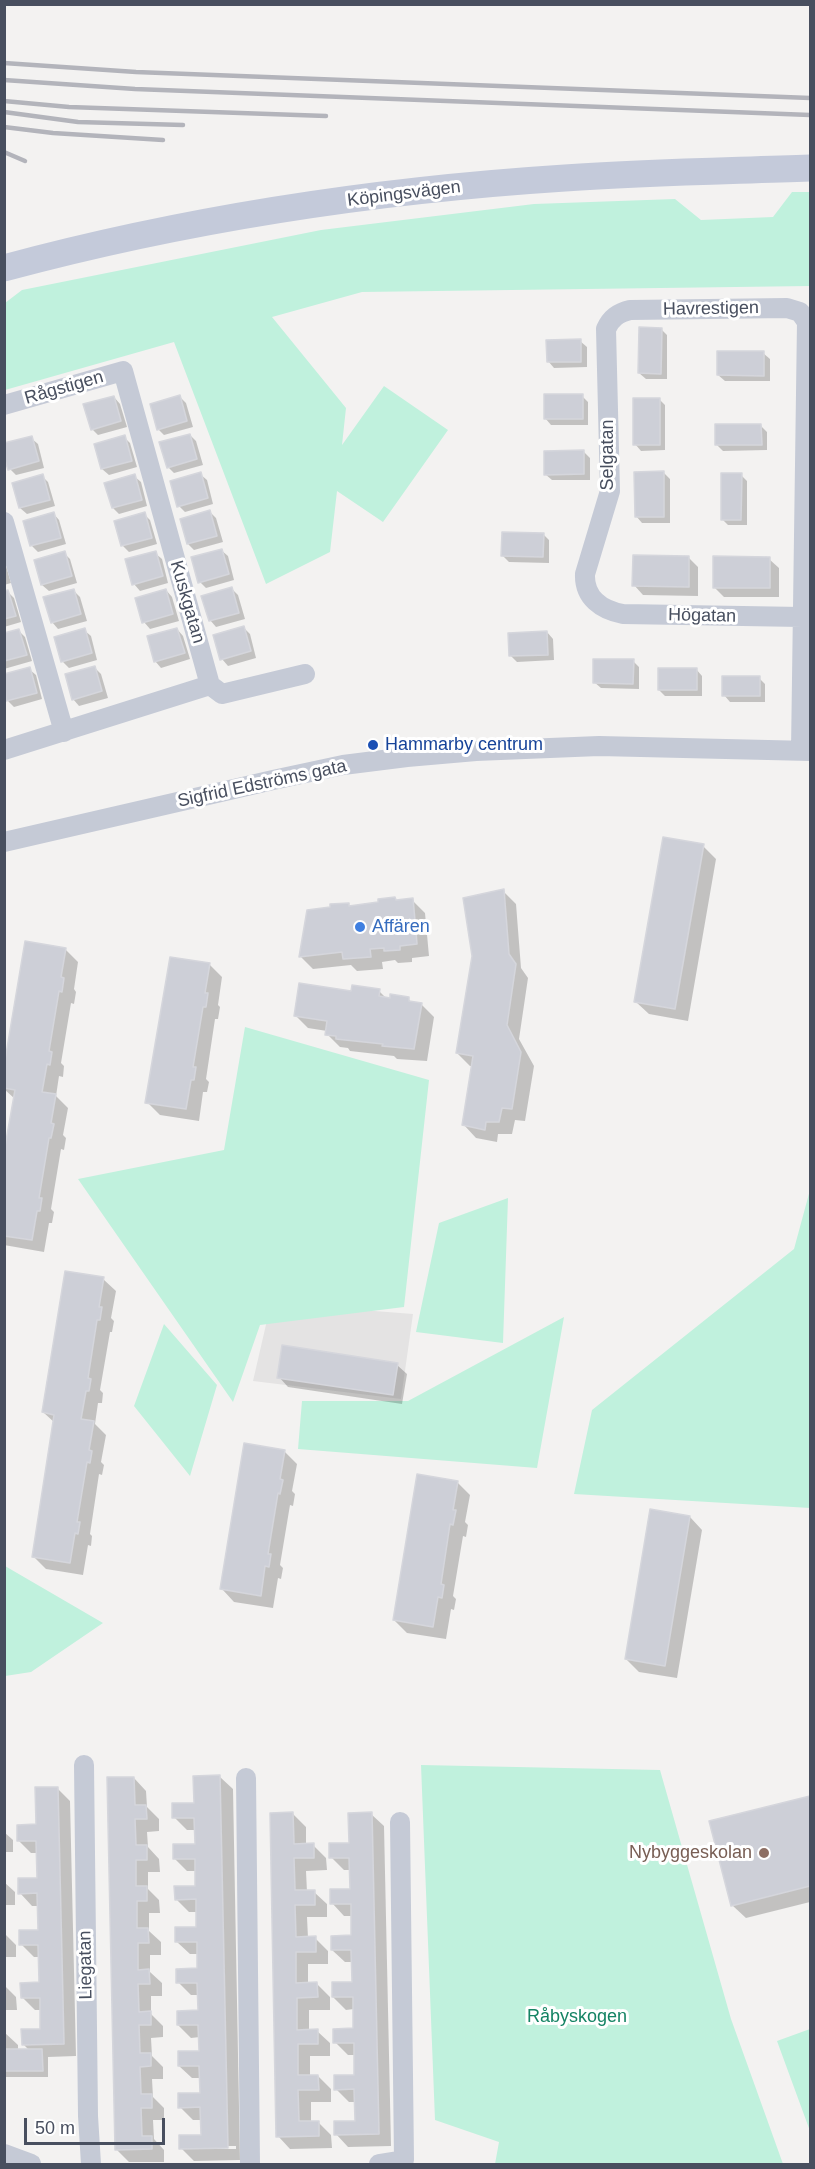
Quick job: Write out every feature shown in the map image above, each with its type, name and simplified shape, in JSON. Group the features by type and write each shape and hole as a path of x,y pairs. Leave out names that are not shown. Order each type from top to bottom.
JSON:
{"main road":[{"name":"Köpingsvägen","path":"4,268 230,218 383,196 564,178 810,168"}],"street":[{"name":"Havrestigen","path":"634,310 787,308 800,312 807,322 802,617"},
{"name":"Selgatan","path":"603,607 592,598 585,584 588,561 610,491 606,329 618,313 634,310"},
{"name":"Rågstigen","path":"4,405 123,371"},
{"name":"Kuskgatan","path":"123,371 210,685"},
{"path":"4,522 64,732"},
{"name":"Högatan","path":"603,607 623,614 802,617"},
{"path":"802,617 806,751"},
{"path":"4,750 210,685 222,694 305,674"},
{"name":"Sigfrid Edströms gata","path":"4,842 285,777 343,765 396,758 476,751 599,746 806,751"},
{"name":"Liegatan","path":"84,1765 87,2116 91,2164"},
{"path":"246,1778 250,2164"},
{"path":"379,2164 404,2160 400,1822"},
{"path":"4,2154 31,2164"}],"shaded area":[{"path":"271,1303 413,1314 401,1399 253,1381"}],"green space":[{"path":"792,192 810,192 810,286 362,292 272,317 346,408 342,445 384,386 448,430 383,522 337,491 330,552 266,584 174,342 5,390 5,303 22,290 321,230 534,204 675,199 701,220 773,217"},
{"path":"245,1027 429,1080 404,1307 260,1325 233,1402 78,1179 224,1150"},
{"path":"810,1190 810,1508 574,1494 592,1410 794,1249"},
{"path":"508,1198 503,1343 416,1332 439,1223"},
{"path":"564,1317 537,1468 298,1449 302,1401 408,1401"},
{"path":"164,1324 217,1385 190,1476 134,1406"},
{"path":"5,1566 103,1623 31,1672 5,1676"},
{"name":"Råbyskogen","path":"421,1765 660,1770 731,2019 783,2164 495,2164 499,2142 435,2120"},
{"path":"810,2029 810,2131 777,2041"}],"building":[{"path":"639,327 662,328 661,374 638,373"},
{"path":"581,339 581,362 547,362 546,340"},
{"path":"717,351 764,351 764,376 717,375"},
{"path":"544,394 583,394 583,419 544,419"},
{"path":"180,395 187,421 157,430 150,404"},
{"path":"114,396 121,421 91,430 83,404"},
{"path":"633,398 660,398 660,445 633,445"},
{"path":"715,424 761,424 762,445 715,445"},
{"path":"190,434 197,459 167,468 159,442"},
{"path":"125,435 132,461 101,469 94,444"},
{"path":"32,436 39,461 8,470 4,457 4,443"},
{"path":"584,450 584,474 544,475 544,451"},
{"path":"664,471 664,517 635,517 634,472"},
{"path":"201,472 208,498 177,507 170,481"},
{"path":"721,473 742,473 741,520 721,520"},
{"path":"43,474 50,500 19,508 12,483"},
{"path":"135,474 142,500 112,508 104,483"},
{"path":"210,510 217,536 187,544 180,519"},
{"path":"54,512 61,538 30,546 23,521"},
{"path":"145,512 152,538 121,546 114,521"},
{"path":"502,532 544,533 543,557 501,556"},
{"path":"222,549 229,574 198,583 191,557"},
{"path":"65,551 72,576 41,585 34,560"},
{"path":"156,551 163,576 132,585 125,559"},
{"path":"633,555 689,556 689,587 632,586"},
{"path":"713,556 770,557 770,588 713,588"},
{"path":"232,587 239,613 209,621 201,596"},
{"path":"74,589 81,614 51,623 43,597"},
{"path":"166,589 173,614 142,623 135,598"},
{"path":"8,590 16,616 4,619 4,591"},
{"path":"244,626 251,651 220,660 213,635"},
{"path":"85,628 92,653 61,662 54,637"},
{"path":"177,628 185,653 154,662 147,636"},
{"path":"19,629 27,655 4,661 4,633"},
{"path":"547,631 548,655 509,656 508,633"},
{"path":"593,659 634,659 633,684 593,683"},
{"path":"95,666 102,691 72,700 65,674"},
{"path":"30,667 37,693 6,701 4,674"},
{"path":"658,668 697,668 697,690 658,690"},
{"path":"722,676 760,676 760,696 722,696"},
{"path":"663,837 704,844 675,1009 634,1002"},
{"path":"504,889 509,954 516,964 507,1025 521,1052 512,1109 502,1108 499,1122 486,1122 485,1130 462,1125 473,1056 456,1053 472,956 463,898"},
{"name":"Affären","path":"395,897 396,900 413,898 417,944 400,946 400,950 370,949 371,957 343,959 342,952 299,957 307,910 330,907 330,904 349,903 349,906"},
{"path":"25,941 66,948 61,977 64,978 62,992 59,991 49,1051 52,1052 50,1065 47,1064 42,1092 56,1094 51,1123 54,1124 51,1138 49,1138 39,1198 42,1198 40,1211 37,1211 32,1240 4,1236 4,1152 15,1090 4,1088 4,1066"},
{"path":"170,957 210,963 205,993 208,993 206,1007 203,1007 193,1067 196,1067 194,1080 191,1080 186,1109 145,1103"},
{"path":"299,983 351,991 352,985 380,989 379,996 390,998 390,994 409,997 409,1001 422,1003 414,1049 336,1039 336,1036 325,1035 327,1021 294,1016"},
{"path":"65,1271 104,1277 99,1307 102,1307 100,1320 97,1320 88,1378 91,1379 89,1391 86,1391 81,1419 94,1421 89,1450 92,1451 90,1463 87,1462 77,1522 80,1522 78,1534 75,1533 70,1563 32,1557 54,1415 42,1412"},
{"path":"282,1345 398,1363 393,1395 277,1378"},
{"path":"244,1443 285,1450 280,1479 283,1480 280,1494 278,1493 268,1554 271,1554 269,1567 265,1566 261,1596 220,1589"},
{"path":"417,1474 458,1481 453,1510 456,1510 453,1525 450,1524 441,1584 444,1585 442,1598 438,1597 433,1627 393,1620"},
{"path":"650,1509 690,1516 665,1666 625,1659"},
{"path":"220,1775 228,2148 179,2149 179,2135 201,2135 200,2107 178,2108 178,2093 200,2093 199,2066 178,2066 178,2051 199,2051 198,2025 177,2025 177,2011 198,2010 197,1983 176,1983 176,1969 197,1968 197,1942 175,1942 175,1927 196,1927 196,1899 175,1900 174,1886 195,1886 195,1859 173,1859 173,1844 195,1844 194,1818 172,1818 172,1803 194,1803 193,1776"},
{"path":"107,1777 134,1777 135,1805 146,1805 147,1819 135,1819 136,1845 147,1845 147,1860 136,1860 136,1886 147,1886 147,1901 137,1901 137,1928 148,1928 149,1943 138,1943 138,1970 149,1969 150,1984 138,1984 139,2012 151,2011 151,2025 139,2025 140,2053 151,2053 151,2066 140,2067 141,2094 152,2094 152,2108 141,2108 142,2136 152,2136 152,2149 115,2150"},
{"path":"35,1787 58,1787 64,2044 22,2045 21,2029 40,2029 40,1998 21,1998 20,1983 39,1982 38,1945 19,1945 19,1930 38,1930 37,1893 18,1894 18,1878 37,1878 36,1841 17,1841 17,1825 36,1824"},
{"name":"Nybyggeskolan","path":"810,1796 810,1886 731,1906 709,1821"},
{"path":"293,1812 294,1844 314,1843 314,1858 294,1858 295,1890 315,1890 315,1905 295,1905 296,1937 316,1936 316,1952 296,1952 296,1983 317,1982 318,1997 297,1998 297,2030 318,2029 318,2044 298,2044 298,2075 318,2075 319,2090 298,2090 299,2121 319,2121 319,2136 276,2137 270,1813"},
{"path":"372,1812 379,2134 334,2135 334,2121 355,2121 354,2089 334,2090 334,2075 354,2075 354,2043 333,2043 333,2029 353,2028 353,1997 332,1997 332,1982 352,1982 351,1950 331,1950 331,1936 351,1935 351,1904 330,1904 330,1889 350,1889 349,1858 329,1858 329,1843 349,1843 348,1813"},
{"path":"4,2049 42,2049 43,2071 4,2071"}],"railway":[{"path":"4,63 136,72 810,98"},
{"path":"4,80 135,89 810,115"},
{"path":"4,101 69,107 326,116"},
{"path":"4,112 78,122 183,125"},
{"path":"4,127 53,133 163,140"},
{"path":"4,152 25,161"}],"place":[{"name":"Hammarby centrum","path":"373,745"},
{"name":"Affären","path":"360,927"},
{"name":"Nybyggeskolan","path":"764,1853"}]}
